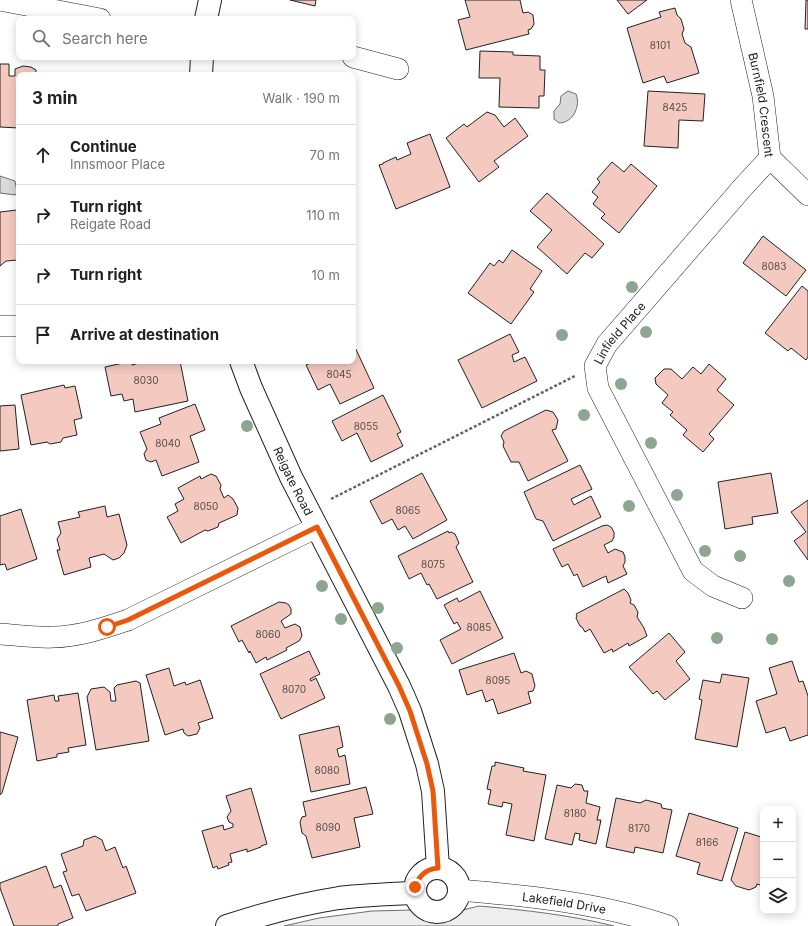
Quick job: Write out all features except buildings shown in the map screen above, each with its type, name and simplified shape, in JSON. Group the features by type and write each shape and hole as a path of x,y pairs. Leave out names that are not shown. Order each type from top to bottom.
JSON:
{"street":[{"path":"0,0 84,16"},
{"path":"207,16 210,0"},
{"name":"Burnfield Crescent","path":"741,0 763,96 770,158 808,195"},
{"path":"356,58 398,69"},
{"path":"201,72 202,60"},
{"name":"Linfield Place","path":"742,598 713,586 693,571 598,388 595,366 607,344 770,158"},
{"path":"0,326 16,326"},
{"name":"Reigate Road","path":"243,364 257,402 291,477 399,686 410,711 427,764 433,791 438,868"},
{"path":"0,634 53,637 81,633 128,620 317,527"},
{"path":"438,868 450,873 455,878 459,890 458,896 451,907 438,912 426,909 421,905 415,893 417,880 421,875 432,869 438,868"},
{"name":"Lakefield Drive","path":"459,890 530,896 574,903 612,911 668,926"},
{"path":"227,926 259,915 340,898 415,893"}],"path":[{"path":"331,499 595,366"}],"shaded area":[{"path":"568,91 576,94 577,108 572,117 559,123 554,119 554,111 560,104 561,96"},
{"path":"0,176 15,181 15,195 0,193"},
{"path":"479,906 547,913 614,926 284,926 319,918 372,911 414,910 436,918 443,918 459,911"}],"route":[{"path":"107,627 128,620 317,527 399,686 410,711 427,764 433,791 438,868 426,871 421,875 417,880 415,887"}]}
